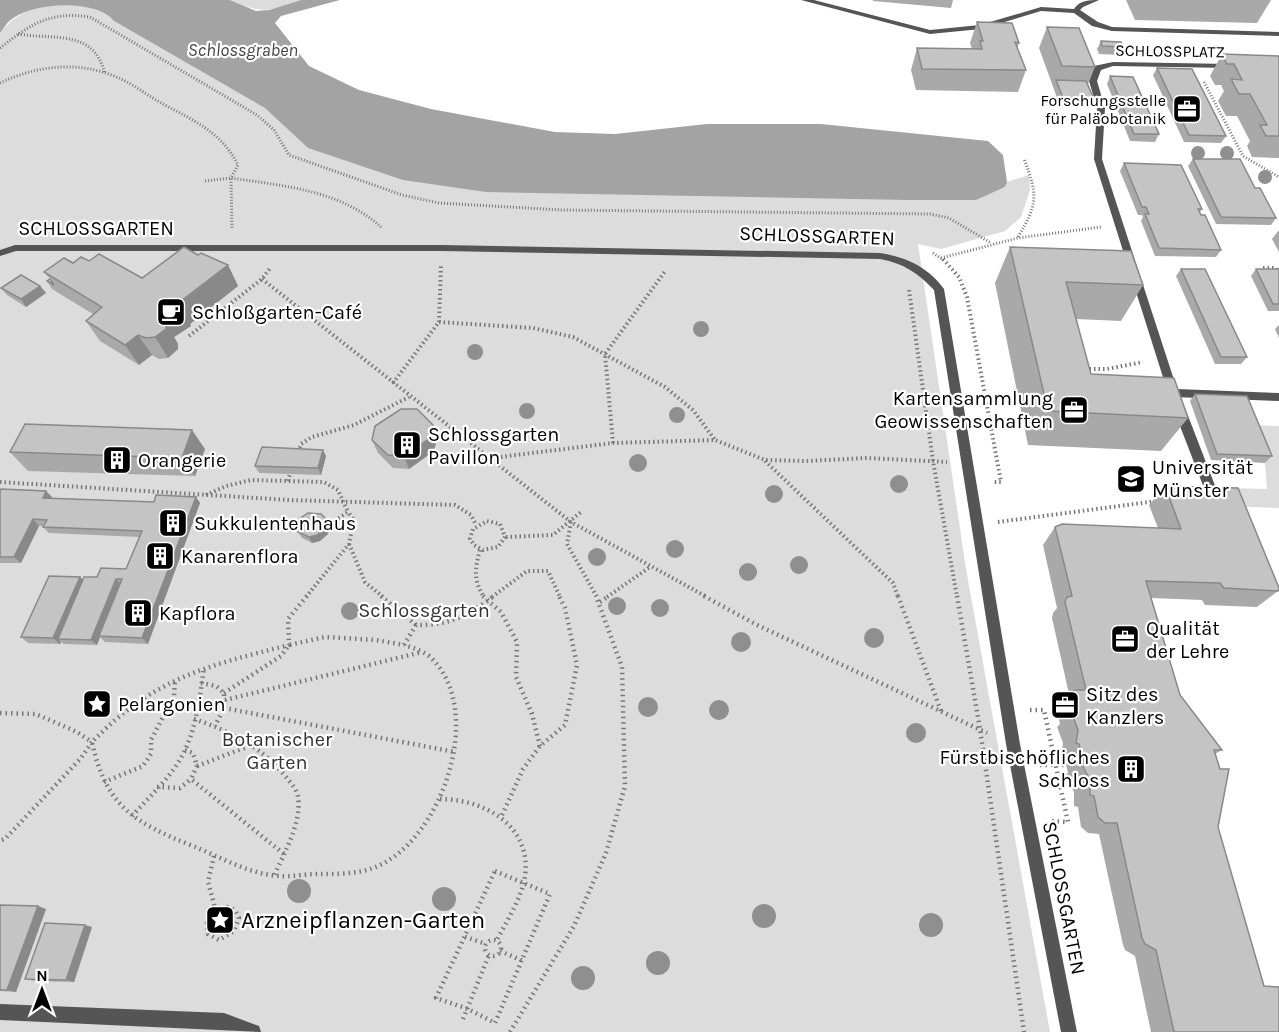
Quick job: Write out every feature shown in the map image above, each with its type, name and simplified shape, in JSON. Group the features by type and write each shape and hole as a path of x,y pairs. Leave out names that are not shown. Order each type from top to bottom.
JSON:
{"lane":[{"path":"805,0 930,32 981,27 1041,9 1076,10 1095,24 1112,28 1279,34"},
{"path":"1076,10 1080,5 1095,0"},
{"name":"SCHLOSSPLATZ","path":"1225,506 1224,502 1215,501 1173,393 1098,159 1101,108 1093,81 1097,68 1113,64 1237,67"},
{"name":"SCHLOSSGARTEN","path":"0,253 15,248 442,248 679,252 880,256 900,259 921,269 939,289 1013,744 1069,1032"},
{"path":"1173,393 1279,397"},
{"path":"0,1012 224,1021 253,1032"}],"path":[{"path":"0,48 30,24 52,15 71,13 90,17 257,115 274,130 289,154 411,197 470,206 562,210 930,214 950,218 991,243"},
{"path":"18,34 34,38 72,39 86,42 104,60 105,74"},
{"path":"1194,65 1243,156 1279,177"},
{"path":"0,83 28,70 50,66 105,74 123,80 156,101 208,126 233,150 238,165 231,178 232,232"},
{"path":"1018,238 1034,210 1038,193 1024,159"},
{"path":"205,181 231,178 326,195 353,207 377,222 386,232 374,232"},
{"path":"921,269 941,258 991,243 1082,229"},
{"path":"393,383 438,322 442,248"},
{"path":"927,251 941,258 955,270 967,297 1001,482 970,482"},
{"path":"613,443 605,354 679,252"},
{"path":"1263,268 1276,268 1279,273"},
{"path":"189,336 261,279 572,522 757,625 1013,744"},
{"path":"908,287 933,461 980,729 1024,1032"},
{"path":"438,322 527,328 565,334 678,395 703,418 715,440"},
{"path":"1076,369 1107,369 1164,360"},
{"path":"296,455 301,444 312,437 354,425 410,397"},
{"path":"491,458 613,443 715,440 765,460 807,461 867,458 967,464"},
{"path":"765,460 893,583 942,711"},
{"path":"288,482 290,474"},
{"path":"206,495 226,486 251,480 324,482 339,490 354,520 349,544 288,619 289,645 281,656 224,693"},
{"path":"0,482 206,495 455,505 471,515 476,525"},
{"path":"976,525 1159,501"},
{"path":"329,525 348,512"},
{"path":"505,537 553,535 572,522 581,512"},
{"path":"487,521 497,522 504,528 505,537 496,549 480,550 470,539 476,525 487,521"},
{"path":"510,1032 574,926 606,853 625,786 622,667 600,602 567,544 572,522"},
{"path":"349,544 366,582 416,625 432,626 457,620 473,613 486,600 529,570 548,571 565,608 577,665 565,725 540,746 523,768 502,815"},
{"path":"480,550 474,571 479,589 486,600 501,612 517,642 516,676 532,714 540,746"},
{"path":"600,602 650,567"},
{"path":"404,645 416,625"},
{"path":"0,714 36,714 77,732 92,742 96,764 104,782 112,796 132,816 166,836 214,856 274,876 340,873 374,868 400,855 425,826 440,799 455,752 454,711 449,691 439,670 423,652 404,645 376,640 325,637 204,666 139,699 108,723 92,742 81,758 6,839 0,841"},
{"path":"225,700 423,652"},
{"path":"132,816 177,764 185,750 194,719 204,666"},
{"path":"104,782 143,766 151,754 151,740 174,696 175,679"},
{"path":"201,683 216,686 224,693 224,708 215,726"},
{"path":"224,708 455,752"},
{"path":"1044,710 1068,822"},
{"path":"194,719 215,726 253,745 283,773 298,794 297,819 274,876"},
{"path":"197,766 253,745"},
{"path":"157,787 180,788 191,779 197,766 193,753 185,750"},
{"path":"1046,765 1066,765"},
{"path":"191,779 284,854"},
{"path":"440,799 469,801 502,815 518,836 526,857 523,882 497,940"},
{"path":"214,856 208,882 216,911"},
{"path":"495,871 523,882 550,894 495,1023 468,1009 436,998 495,871"},
{"path":"227,907 235,910 239,918 234,931 219,940 208,934 207,923 216,911 227,907"},
{"path":"465,937 486,944"},
{"path":"491,940 497,940 501,945 500,951 495,955 489,955 485,952 486,944 491,940"},
{"path":"500,951 523,961"},
{"path":"463,1019 489,955"}],"green space":[{"path":"230,0 301,0 265,10 251,8"},
{"name":"Schlossgarten","path":"65,2 86,3 109,12 114,21 266,108 308,148 975,200 1005,187 1007,182 1029,175 1030,190 1021,217 1005,231 941,249 918,244 966,569 1050,1032 0,1032 0,33 14,19 29,10"},
{"path":"1250,425 1279,426 1279,508 1228,506 1221,488 1267,489 1265,463"}],"water":[{"name":"Schlossgraben","path":"0,0 230,0 256,11 269,10 301,0 340,0 281,16 275,23 309,66 359,90 431,109 555,132 615,134 707,124 821,124 988,141 1003,155 1007,182 1005,187 976,200 908,200 486,192 403,180 308,148 265,108 95,9 66,5 36,9 12,19 0,33"}],"building":[{"path":"977,22 1012,23 1019,43 1015,42 1026,70 922,69 917,48 982,49 980,41 983,41"},
{"path":"1047,27 1079,28 1095,67 1062,66"},
{"path":"1101,41 1121,42 1123,47 1102,46"},
{"path":"1222,54 1279,56 1279,136 1266,136 1260,125 1267,125 1250,94 1239,94 1231,79 1242,80 1234,64 1227,64"},
{"name":"Forschungsstelle für Paläobotanik","path":"1157,68 1192,69 1226,136 1189,135"},
{"path":"1110,76 1133,77 1159,134 1134,134"},
{"path":"1056,80 1086,81 1094,99 1063,98"},
{"path":"1193,159 1240,159 1255,188 1260,188 1276,218 1221,217"},
{"path":"1124,163 1181,165 1202,209 1198,209 1201,215 1205,215 1221,250 1159,248 1145,214 1149,214 1146,207 1142,207"},
{"path":"184,247 198,255 201,253 228,265 159,319 166,324 166,329 155,337 146,338 138,335 125,345 86,321 102,307 44,272 64,258 73,263 81,257 89,261 99,254 142,278"},
{"path":"1010,247 1131,251 1143,285 1066,282 1091,374 1174,378 1188,418 1048,411"},
{"path":"1181,269 1205,269 1247,357 1221,357"},
{"path":"1256,269 1279,269 1279,304 1273,304"},
{"path":"21,275 40,286 21,299 1,288"},
{"path":"1195,394 1247,396 1272,456 1217,454"},
{"path":"401,409 417,409 433,425 430,438 404,456 388,455 372,440 375,426"},
{"path":"25,424 192,430 182,458 10,452"},
{"path":"262,447 323,450 318,468 255,466"},
{"name":"Fürstbischöfliches Schloss","path":"1165,486 1238,488 1279,588 1278,591 1224,588 1220,583 1146,581 1180,695 1222,750 1214,750 1220,769 1229,769 1218,827 1264,986 1279,987 1279,1032 1174,1032 1156,950 1145,944 1142,938 1117,823 1105,823 1098,817 1094,796 1090,795 1090,780 1081,763 1084,763 1079,744 1076,743 1078,730 1072,714 1075,713 1071,692 1086,690 1065,602 1067,597 1072,596 1055,527 1062,524 1181,529"},
{"path":"1,489 46,491 43,498 154,502 156,495 196,497 142,638 99,636 122,579 116,579 91,640 58,639 84,577 97,577 101,568 126,569 142,531 43,527 47,520 33,519 14,557 0,557"},
{"path":"308,513 321,514 326,519 325,528 317,535 309,537 298,532 297,525 299,519"},
{"path":"49,576 80,577 53,638 21,637"},
{"path":"0,905 38,906 7,990 0,990"},
{"path":"45,923 85,925 66,980 25,979"}],"place":[{"name":"Forschungsstelle für Paläobotanik","path":"1187,109"},
{"name":"Schloßgarten-Café","path":"171,312"},
{"name":"Kartensammlung Geowissenschaften","path":"1074,410"},
{"name":"Schlossgarten Pavillon","path":"407,445"},
{"name":"Orangerie","path":"117,460"},
{"name":"Universität Münster","path":"1131,479"},
{"name":"Sukkulentenhaus","path":"173,523"},
{"name":"Kanarenflora","path":"160,556"},
{"name":"Kapflora","path":"138,613"},
{"name":"Qualität der Lehre","path":"1125,639"},
{"name":"Pelargonien","path":"97,704"},
{"name":"Sitz des Kanzlers","path":"1065,705"},
{"name":"Fürstbischöfliches Schloss","path":"1131,769"},
{"name":"Arzneipflanzen-Garten","path":"220,920"}],"park label":[{"name":"Botanischer Garten","path":"277,750"}]}
